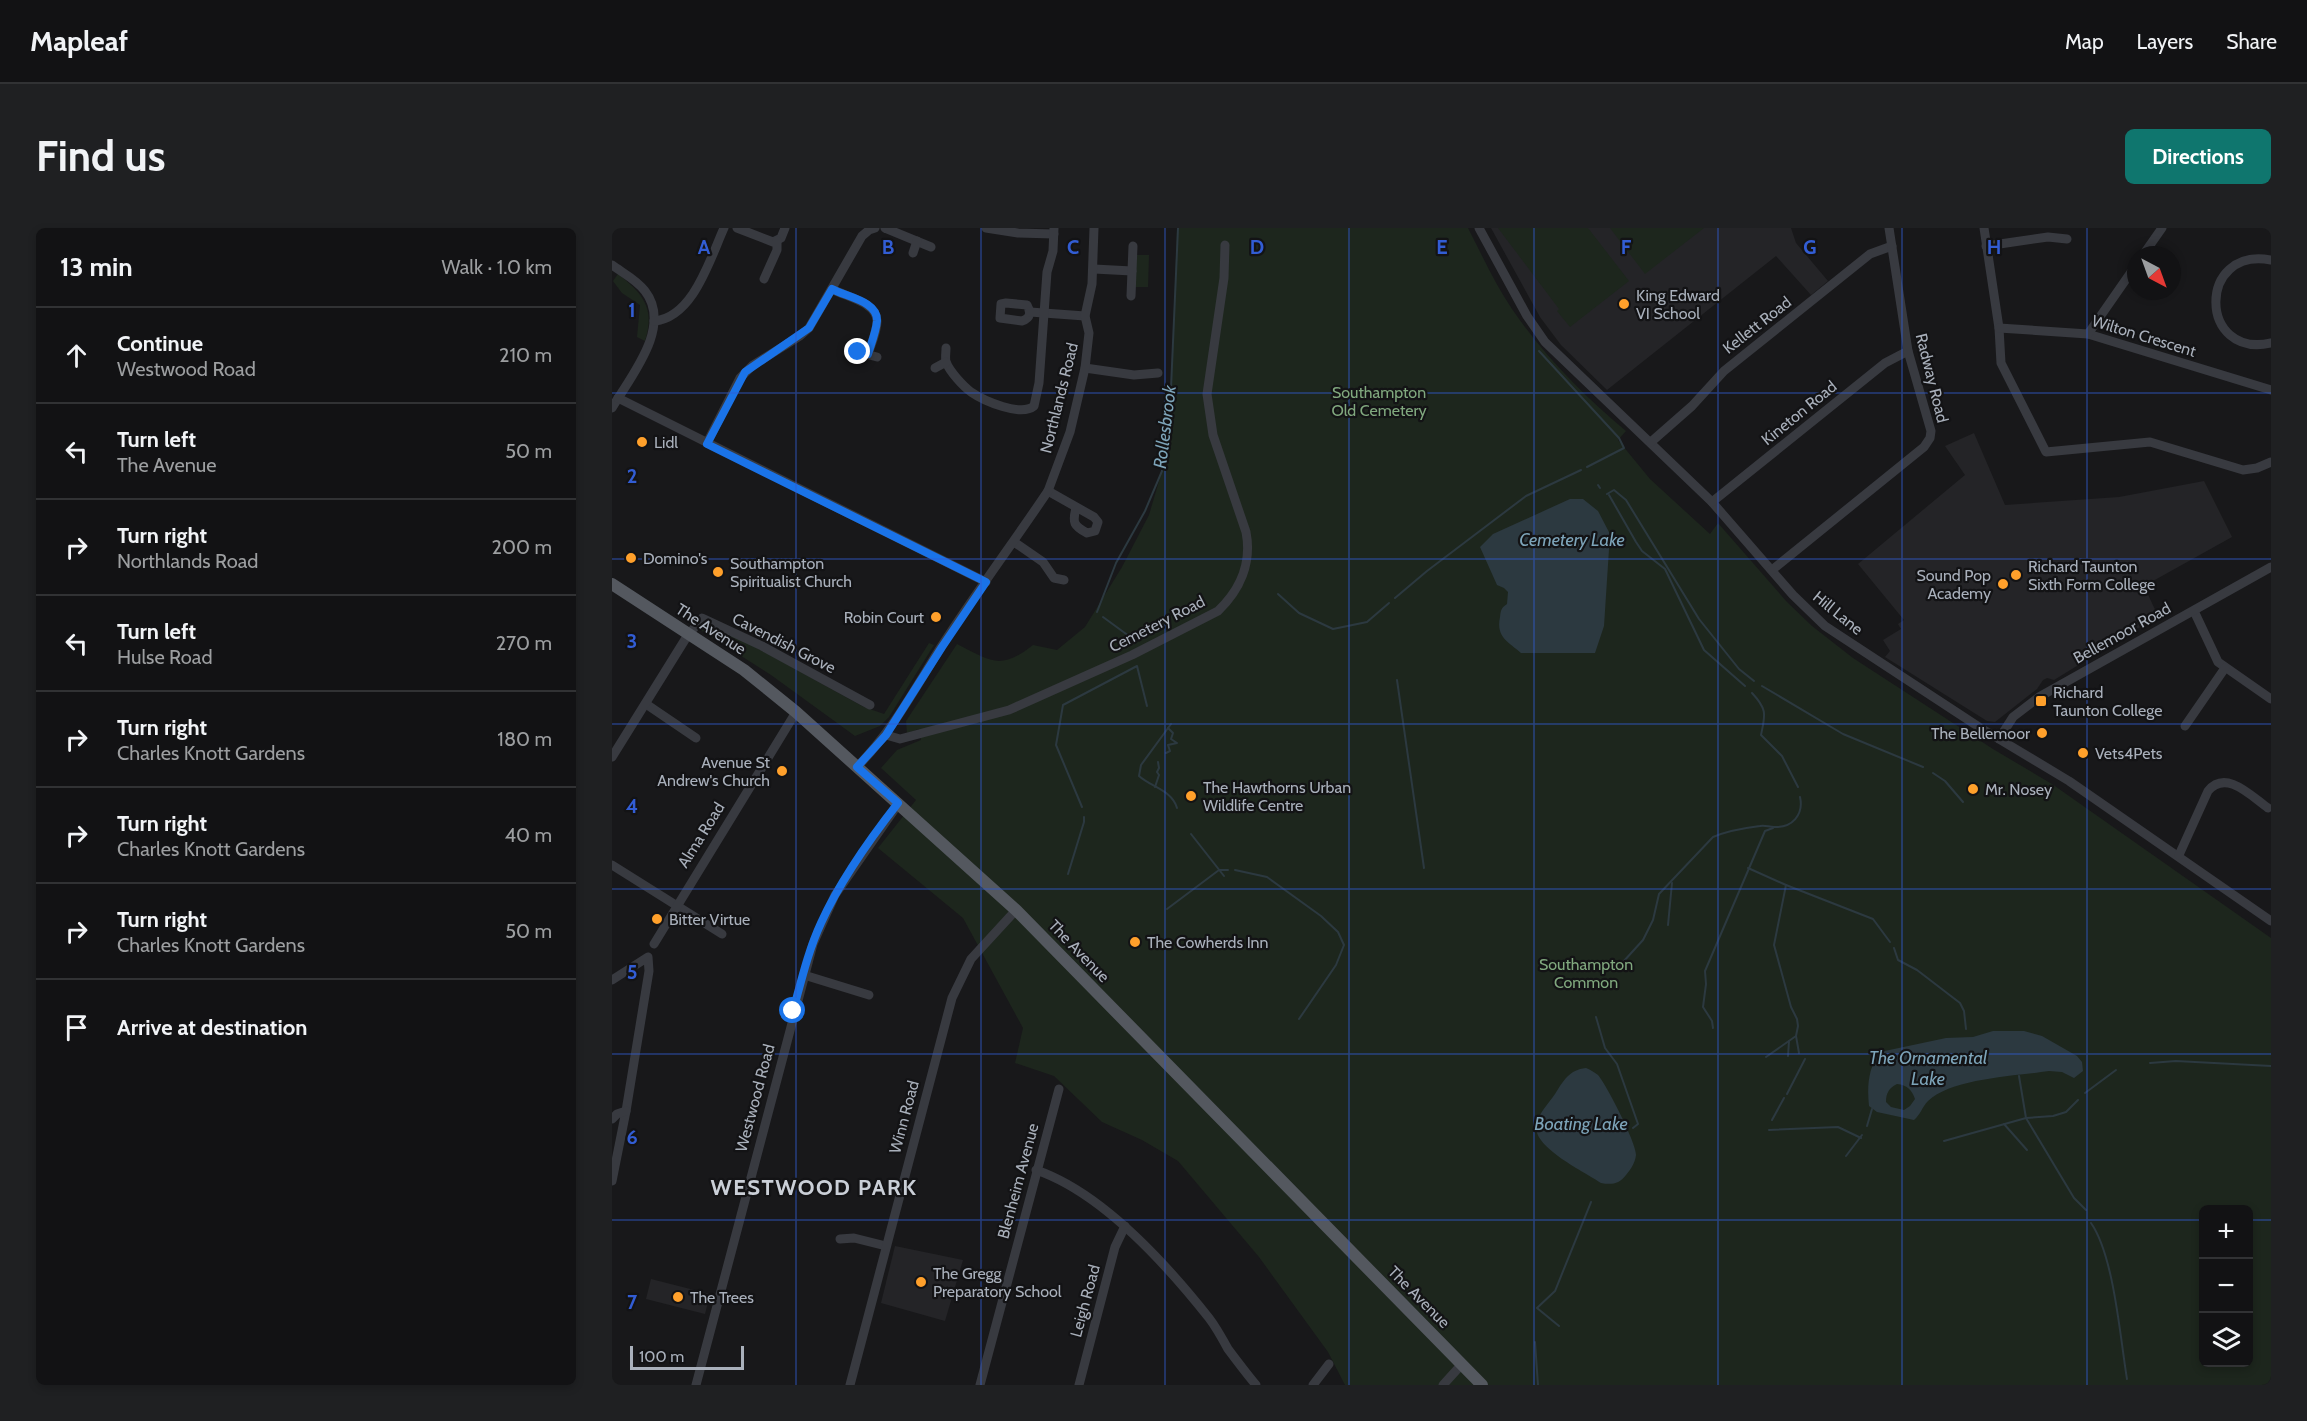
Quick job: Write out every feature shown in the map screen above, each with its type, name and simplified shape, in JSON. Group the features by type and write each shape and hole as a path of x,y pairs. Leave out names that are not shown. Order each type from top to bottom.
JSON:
{"main road":[{"name":"The Avenue","path":"612,585 744,670 795,712 1016,910 1482,1385"}],"street":[{"path":"654,321 670,317 684,307 706,268 724,228"},
{"path":"737,228 769,242 777,241"},
{"path":"764,279 777,249 777,241 785,228"},
{"path":"707,444 745,372 809,328 862,236 875,228"},
{"path":"885,228 931,248"},
{"name":"Northlands Road","path":"857,767 886,735 942,647 1048,491 1070,432 1085,368 1089,333 1085,316 1094,269 1094,228"},
{"name":"Hill Lane","path":"1479,228 1522,308 1545,342 1712,502 1793,595 1830,630 1999,739 2069,781 2179,855 2271,921"},
{"name":"Radway Road","path":"1772,570 1927,443 1931,431 1908,351 1889,228"},
{"path":"1984,228 1999,328 2001,363 2046,452 2150,442 2243,470 2257,468 2271,462"},
{"path":"2149,246 2162,228"},
{"path":"946,348 946,362 959,380 976,395 1013,409 1028,410 1034,406 1039,383 1047,272 1053,251 1054,231 1018,233 984,230"},
{"path":"913,253 917,241"},
{"path":"1986,246 2062,241"},
{"name":"Cemetery Road","path":"886,735 900,739 1009,710 1132,654 1218,611 1228,601 1241,579 1247,563 1249,548 1246,532 1213,435 1207,394 1224,278 1225,245"},
{"path":"1131,296 1133,246"},
{"name":"Kellett Road","path":"1651,442 1692,406 1724,370 1865,258 1877,250 1892,246"},
{"path":"2271,260 2261,258 2246,260 2229,270 2220,282 2215,296 2218,318 2232,336 2245,343 2260,345 2271,343"},
{"path":"612,265 647,293 653,306 654,321 649,347 612,408"},
{"path":"1094,269 1132,271"},
{"path":"2088,333 2127,279"},
{"path":"832,289 870,306 876,313 877,322 868,354"},
{"path":"1030,312 1085,316"},
{"name":"Wilton Crescent","path":"1999,328 2088,333 2271,390"},
{"name":"Kineton Road","path":"1712,502 1885,363 1908,351"},
{"path":"935,368 946,362"},
{"path":"1148,364 1148,374"},
{"path":"1085,368 1134,375 1158,373"},
{"path":"618,398 986,582"},
{"path":"1048,491 1076,508"},
{"path":"1014,542 1043,562 1059,579 1050,587"},
{"name":"Bellemoor Road","path":"1999,739 2013,717 2028,704 2271,567"},
{"path":"2194,610 2212,654 2225,668 2271,699"},
{"name":"Cavendish Grove","path":"689,634 702,618 762,646 870,705"},
{"path":"612,757 616,741 646,704 689,634"},
{"path":"2185,726 2225,668"},
{"path":"646,704 692,731"},
{"name":"Alma Road","path":"654,944 795,712"},
{"path":"2179,855 2208,791 2216,784 2232,783 2264,802"},
{"name":"Westwood Road","path":"696,1385 804,975 820,925 835,895 898,803"},
{"path":"612,865 722,934"},
{"name":"Winn Road","path":"850,1385 952,998 971,959 1016,910"},
{"path":"612,980 648,957 649,971 612,1181"},
{"path":"804,975 868,995"},
{"path":"853,1002 856,991"},
{"name":"Blenheim Avenue","path":"980,1385 1059,1089"},
{"path":"612,1119 617,1114 626,1111"},
{"path":"1036,1170 1075,1189 1125,1226 1197,1304 1256,1385"},
{"name":"Leigh Road","path":"1079,1385 1115,1247 1125,1226"},
{"path":"840,1239 854,1238 886,1246"},
{"path":"1312,1385 1329,1364"},
{"path":"1443,1385 1462,1364"}],"shaded area":[{"name":"King Edward VI School","path":"1491,228 1791,228 1796,243 1828,281 1811,295 1776,256 1607,390 1561,345 1540,317"},
{"name":"Richard Taunton Sixth Form College","path":"1974,433 2005,505 2119,497 2204,481 2232,537 2144,586 2158,616 2054,680 2047,678 2043,680 2037,689 1995,722 1987,721 1885,657 1890,651 1883,640 1901,629 1898,624 1904,620 1858,564 1965,475 1945,446"},
{"name":"The Gregg Preparatory School","path":"895,1246 963,1260 945,1321 881,1303"},
{"name":"The Trees","path":"651,1279 710,1294 705,1314 646,1299"}],"green space":[{"name":"Southampton Common","path":"1177,228 1468,228 1500,290 1524,326 1565,374 1626,431 1618,440 1650,479 1710,534 1718,523 1787,602 1812,626 1853,658 1993,749 2052,784 2271,938 2271,1385 1345,1385 1328,1352 1259,1257 1178,1161 1142,1140 1102,1122 1054,1076 1015,1063 1023,1028 963,918 878,848 916,800 881,768 897,750 921,740 919,729 907,733 906,721 957,644 987,659 1003,661 1022,653 1033,645 1057,650 1085,627 1122,567 1149,515 1162,471 1170,411"},
{"path":"1498,228 1588,228 1629,281 1570,327"},
{"path":"1610,228 1704,228 1645,274"},
{"path":"1135,255 1149,255 1148,287 1134,287"},
{"path":"618,274 645,302 649,319 645,341 637,337 640,305 622,293 613,281"},
{"path":"706,622 864,707 884,714 929,643 934,645 889,717 880,726 855,736 771,675 699,629"}],"water":[{"name":"Cemetery Lake","path":"1570,499 1583,499 1598,511 1610,534 1604,626 1595,653 1521,653 1501,634 1500,615 1502,608 1507,604 1508,592 1497,585 1480,547 1493,534"},
{"name":"The Ornamental Lake","path":"1993,1031 2024,1031 2042,1036 2077,1056 2082,1062 2083,1071 2074,1078 2062,1072 2049,1071 1985,1079 1952,1087 1928,1101 1914,1120 1877,1112 1869,1106 1869,1078 1880,1052 1946,1038 1973,1037","holes":["1897,1084 1909,1088 1915,1099 1904,1110 1891,1107 1886,1102 1887,1093"]},
{"name":"Boating Lake","path":"1586,1068 1598,1075 1602,1081 1635,1148 1635,1161 1623,1178 1615,1183 1601,1183 1562,1159 1543,1143 1538,1134 1536,1126 1539,1118 1564,1080 1571,1073"}],"waterway":[{"name":"Rollesbrook","path":"1097,612 1116,563 1145,511 1162,471 1170,411 1178,228"},
{"path":"1539,351 1619,438 1624,448 1587,467"},
{"path":"1395,598 1526,496 1581,470"},
{"path":"1607,494 1614,490 1626,500 1699,619 1739,669 1754,681"},
{"path":"1609,495 1642,551 1665,569 1704,650 1745,686"},
{"path":"1278,594 1299,613 1333,629 1367,622 1389,603"},
{"path":"1103,617 1133,639"},
{"path":"1082,807 1056,745 1063,705 1137,666 1147,706"},
{"path":"1397,680 1424,868"},
{"path":"1762,686 1843,734 1923,767"},
{"path":"1752,693 1763,708 1764,722 1761,735 1782,756 1798,787"},
{"path":"1171,724 1141,765 1139,776 1171,797 1177,808"},
{"path":"1166,753 1170,751 1168,745 1177,743 1171,739 1173,733 1168,728"},
{"path":"1155,787 1159,775 1158,762"},
{"path":"1933,773 1945,781 1963,802"},
{"path":"1623,962 1643,940 1653,920 1659,894 1713,837 1730,831 1762,826 1780,827 1791,823 1798,815 1800,797"},
{"path":"1068,874 1084,817"},
{"path":"1713,1028 1712,1021 1703,1007 1705,971 1765,831 1773,828"},
{"path":"1191,834 1224,876"},
{"path":"1748,868 1786,885 1774,945 1798,1026 1796,1036 1766,1057"},
{"path":"1167,909 1219,870 1228,870"},
{"path":"1235,870 1267,877 1321,916 1338,932 1344,945 1336,965 1299,1019"},
{"path":"1668,925 1672,883"},
{"path":"1786,885 1873,919 1890,942"},
{"path":"1894,948 1898,960 1917,970 1960,1003 1964,1011 1966,1029"},
{"path":"1596,1017 1605,1048 1617,1064 1638,1124 1633,1128"},
{"path":"1796,1036 1799,1053"},
{"path":"1788,1056 1789,1041"},
{"path":"1787,1094 1805,1059"},
{"path":"2150,1063 2176,1061 2271,1066"},
{"path":"2085,1093 2116,1070"},
{"path":"2019,1076 2026,1118 2074,1198 2086,1210"},
{"path":"1772,1120 1784,1098"},
{"path":"1944,1141 2026,1118 2053,1116 2066,1112 2078,1100"},
{"path":"1867,1126 1872,1109"},
{"path":"2004,1124 2027,1150"},
{"path":"1769,1130 1838,1127 1861,1138"},
{"path":"1846,1156 1862,1135"},
{"path":"1559,1326 1537,1308 1555,1291 1591,1202"},
{"path":"2091,1223 2099,1237 2111,1276 2127,1379"},
{"path":"1535,1342 1538,1385"}],"place":[{"name":"King Edward VI School","path":"1624,304"},
{"name":"Lidl","path":"642,442"},
{"name":"Domino's","path":"631,558"},
{"name":"Southampton Spiritualist Church","path":"718,572"},
{"name":"Richard Taunton Sixth Form College","path":"2016,575"},
{"name":"Sound Pop Academy","path":"2003,584"},
{"name":"Robin Court","path":"936,617"},
{"name":"Richard Taunton College","path":"2041,701"},
{"name":"The Bellemoor","path":"2042,733"},
{"name":"Vets4Pets","path":"2083,753"},
{"name":"Avenue St Andrew's Church","path":"782,771"},
{"name":"Mr. Nosey","path":"1973,789"},
{"name":"The Hawthorns Urban Wildlife Centre","path":"1191,796"},
{"name":"Bitter Virtue","path":"657,919"},
{"name":"The Cowherds Inn","path":"1135,942"},
{"name":"The Gregg Preparatory School","path":"921,1282"},
{"name":"The Trees","path":"678,1297"}],"district":[{"name":"WESTWOOD PARK","path":"814,1187"}],"route":[{"path":"793,1011 813,944 826,911 854,865 898,803 857,767 886,735 986,582 707,444 740,378 764,357 800,336 809,328 832,289 870,306 876,313 877,322 868,354 858,352"}],"park label":[{"name":"Southampton Old Cemetery","path":"1379,401"}]}
